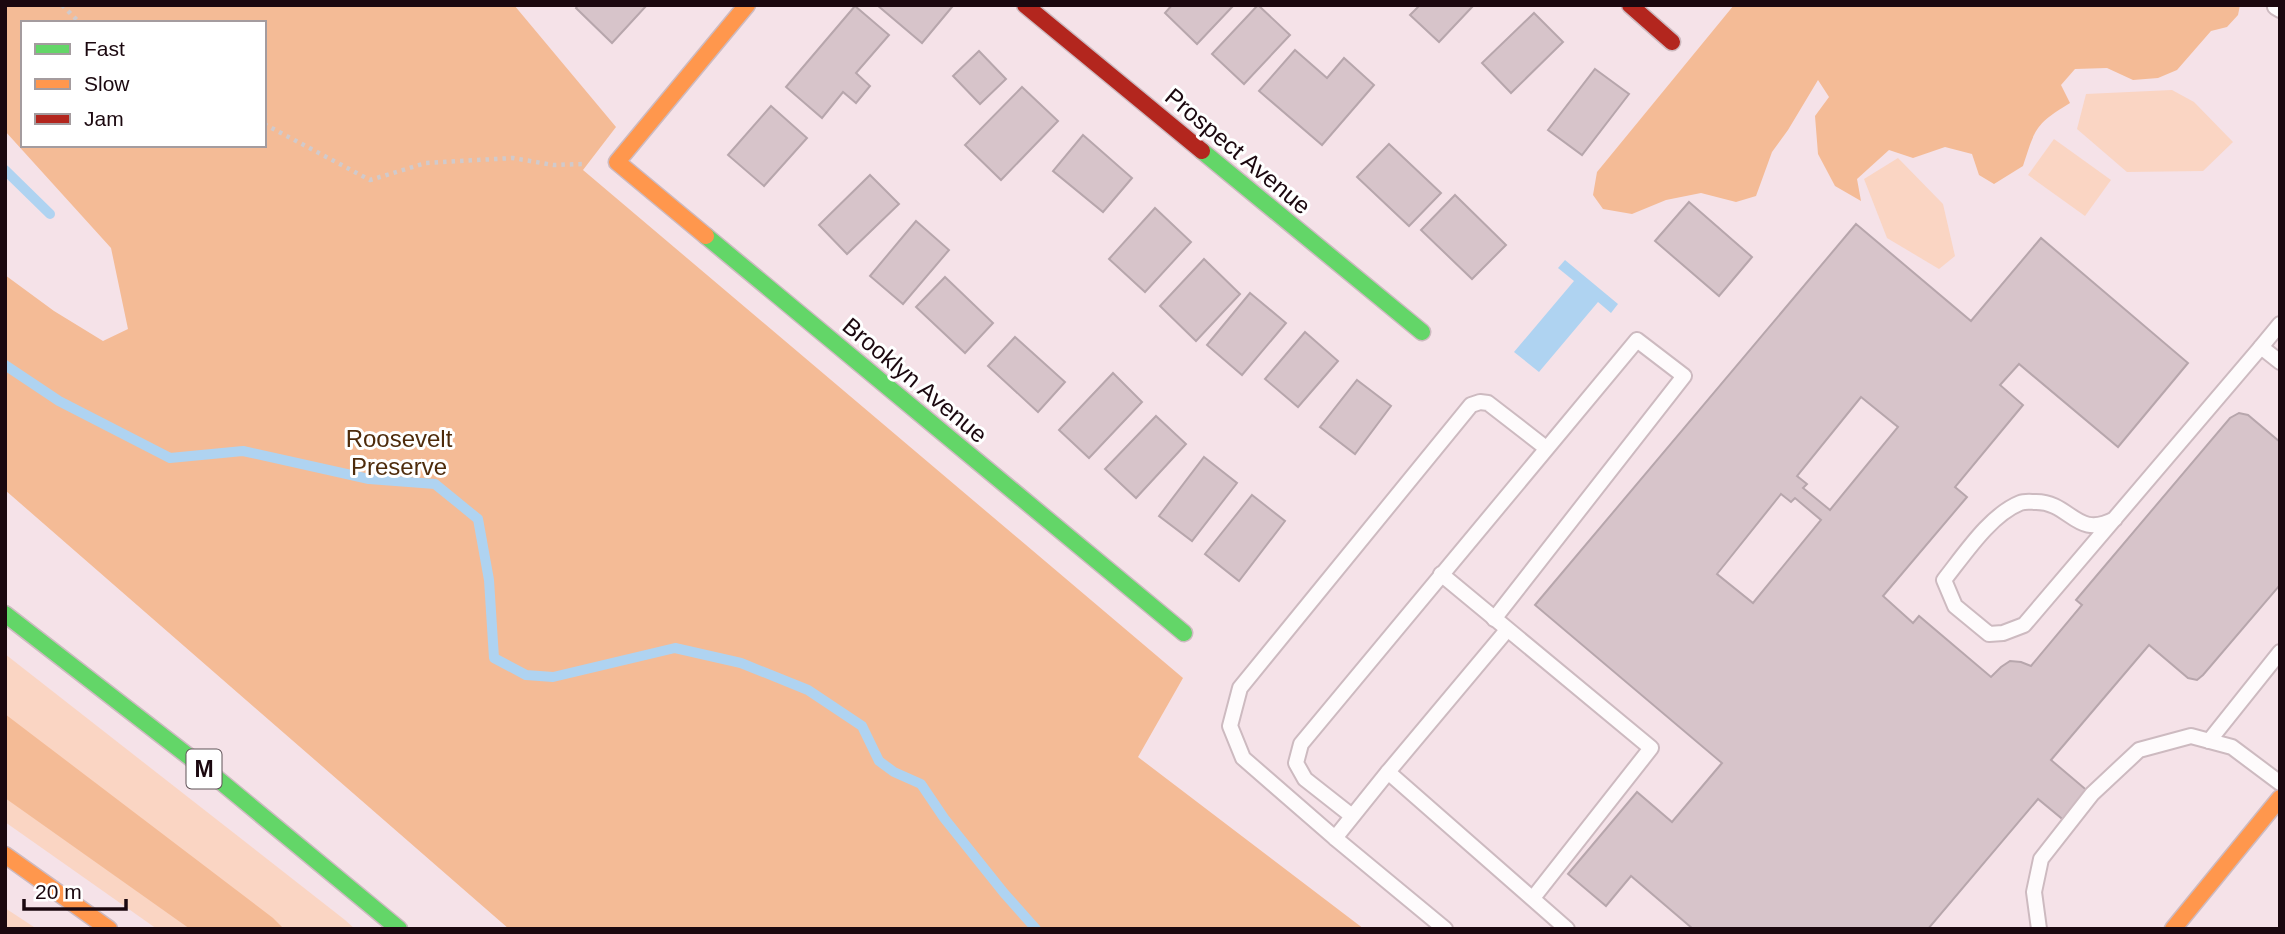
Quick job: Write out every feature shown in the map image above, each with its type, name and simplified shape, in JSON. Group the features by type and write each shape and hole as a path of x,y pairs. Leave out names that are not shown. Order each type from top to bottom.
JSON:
{"main road":[{"path":"617,162 747,5"},
{"name":"Prospect Avenue","path":"1026,5 1422,332"},
{"path":"1630,5 1672,42"},
{"name":"Brooklyn Avenue","path":"617,162 1184,634"},
{"name":"M","path":"5,614 214,776 399,929"},
{"path":"2173,929 2280,798"},
{"path":"5,855 108,929"}],"lane":[{"path":"2276,5 2280,10"},
{"path":"2115,519 2102,526 2084,525 2050,502 2022,502 2001,515 1974,542 1944,580 1955,606 1989,634 2003,633 2024,625 2115,519 2280,324"},
{"path":"1352,816 1305,779 1296,763 1301,744 1637,340 1684,376 1494,619"},
{"path":"2261,347 2280,362"},
{"path":"1445,929 1243,758 1230,726 1240,688 1471,405 1488,403 1546,448"},
{"path":"1441,574 1651,748 1532,898"},
{"path":"1335,838 1507,630"},
{"path":"2209,741 2280,653"},
{"path":"2039,929 2034,892 2042,859 2092,794 2139,750 2191,736 2232,747 2280,783"},
{"path":"1388,772 1567,929"}],"path":[{"path":"62,5 78,21"},
{"path":"266,125 370,180 426,163 513,158 553,166 617,162"}],"shaded area":[{"path":"2172,90 2194,102 2233,142 2203,171 2127,172 2077,129 2086,94"},
{"path":"2054,139 2111,180 2085,216 2028,175"},
{"path":"1898,158 1943,204 1955,256 1939,269 1887,238 1864,179"},
{"path":"5,654 355,929 157,929 5,822"},
{"path":"5,908 37,929 5,929"}],"green space":[{"name":"Roosevelt Preserve","path":"5,5 514,5 616,127 583,170 1183,678 1138,757 1364,929 509,929 5,490 5,275 54,311 103,341 128,329 111,248 5,131"},
{"path":"1734,5 2240,5 2238,15 2227,27 2211,31 2177,70 2158,78 2133,80 2107,68 2075,69 2061,85 2070,103 2038,128 2023,166 1994,184 1979,175 1972,154 1945,147 1913,158 1889,150 1857,179 1861,201 1835,186 1818,154 1815,116 1829,97 1818,80 1772,152 1756,196 1736,202 1701,193 1666,200 1632,214 1603,209 1593,195 1597,172"},
{"path":"5,714 284,929 190,929 5,798"}],"water":[{"path":"1565,260 1618,304 1611,313 1598,302 1539,372 1514,352 1574,281 1558,268"}],"building":[{"path":"578,5 647,5 612,43 576,8"},
{"path":"877,5 950,5 952,7 922,43"},
{"path":"1172,5 1234,5 1197,44 1165,13"},
{"path":"1258,5 1290,35 1244,84 1212,54"},
{"path":"1420,5 1474,5 1439,42 1410,15"},
{"path":"855,6 889,35 856,73 870,86 856,103 843,92 822,118 786,87"},
{"path":"1534,13 1563,42 1511,93 1482,63"},
{"path":"1295,50 1327,78 1344,58 1374,85 1322,145 1259,91"},
{"path":"979,51 1006,79 980,104 953,76"},
{"path":"1595,69 1629,94 1582,155 1548,130"},
{"path":"1022,87 1058,121 1001,180 965,145"},
{"path":"771,106 807,138 764,186 728,155"},
{"path":"1083,135 1132,178 1103,212 1053,171"},
{"path":"1389,144 1441,193 1409,226 1357,177"},
{"path":"870,175 899,204 847,254 819,225"},
{"path":"1455,195 1506,245 1472,279 1421,230"},
{"path":"1689,202 1752,257 1719,296 1655,241"},
{"path":"1155,208 1191,242 1145,292 1109,259"},
{"path":"916,221 949,250 903,304 870,276"},
{"path":"1856,224 1971,321 2041,238 2188,363 2118,447 2019,364 2000,385 2023,405 1955,487 1967,497 1883,596 1913,623 1919,616 1991,677 2010,661 2031,666 2082,605 2076,600 2230,418 2239,413 2248,415 2280,442 2280,585 2197,680 2188,678 2149,645 2051,760 2090,793 2066,822 2038,799 1928,929 1693,929 1631,876 1606,906 1568,874 1637,792 1672,822 1722,763 1535,605","holes":["1861,397 1898,427 1830,510 1803,488 1807,484 1797,476","1781,494 1791,502 1795,498 1821,520 1753,603 1717,574"]},
{"path":"1204,259 1240,294 1196,341 1160,306"},
{"path":"945,277 993,323 965,353 916,307"},
{"path":"1250,293 1286,323 1242,375 1207,345"},
{"path":"1305,332 1338,361 1298,407 1265,379"},
{"path":"1015,337 1065,382 1038,412 988,366"},
{"path":"1113,373 1142,402 1089,458 1059,430"},
{"path":"1357,380 1391,406 1355,454 1320,427"},
{"path":"1156,416 1186,444 1136,498 1105,469"},
{"path":"1204,457 1237,483 1192,541 1159,516"},
{"path":"1252,495 1285,521 1239,581 1205,554"}],"waterway":[{"path":"5,170 50,214"},
{"path":"5,365 59,401 170,458 243,451 369,479 435,484 478,519 489,580 494,658 526,675 553,677 675,648 741,663 808,690 862,726 879,761 894,772 921,784 944,818 1036,929"}],"traffic: fast":[{"path":"1202,151 1422,332"},
{"path":"706,236 1184,633"},
{"path":"5,614 214,776 399,929"}],"traffic: slow":[{"path":"706,236 617,162 747,5"},
{"path":"2173,929 2280,798"},
{"path":"5,855 109,929"}],"traffic: jam":[{"path":"1025,5 1202,151"},
{"path":"1630,5 1672,42"}]}
